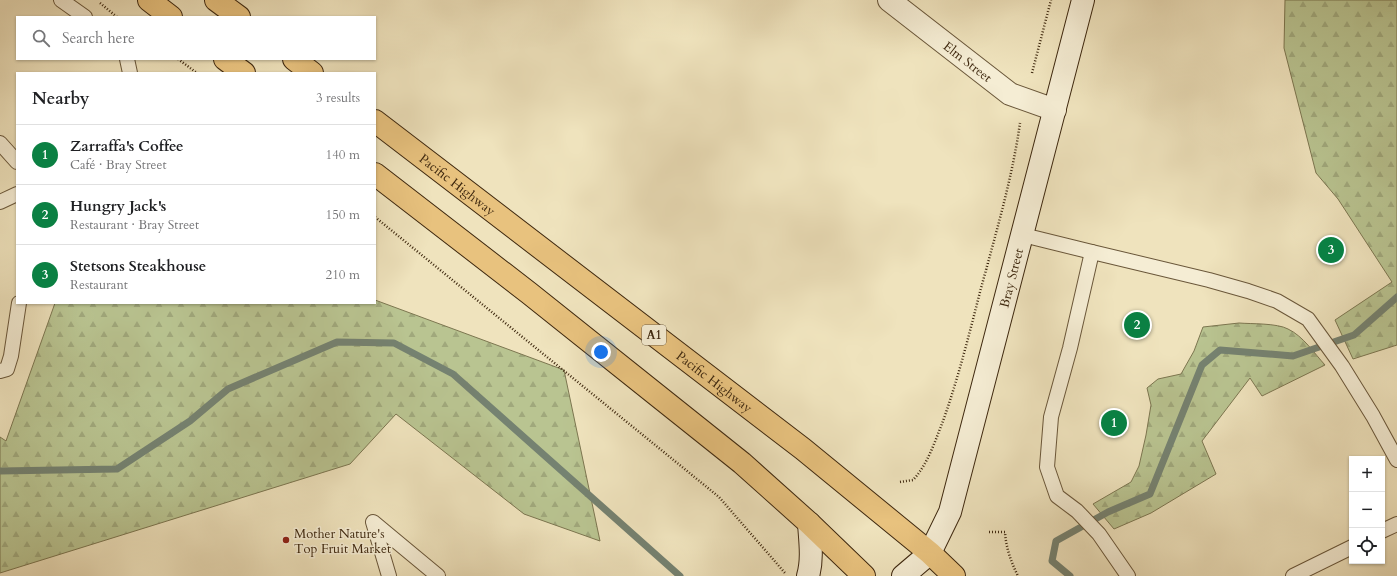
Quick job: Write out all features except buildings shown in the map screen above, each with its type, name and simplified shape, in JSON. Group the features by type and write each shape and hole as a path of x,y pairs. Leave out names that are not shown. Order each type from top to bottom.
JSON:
{"highway":[{"path":"216,0 238,16"},
{"path":"226,60 243,72"},
{"path":"295,60 311,72"},
{"name":"Pacific Highway","path":"376,122 803,448 930,553 954,576"},
{"path":"376,175 529,293 736,458 809,523 864,576"}],"street":[{"name":"Elm Street","path":"889,0 1010,94 1055,110"},
{"name":"Bray Street","path":"930,553 950,512 1083,0"},
{"path":"808,576 810,569 809,523"},
{"path":"903,576 930,553"}],"lane":[{"path":"61,0 84,16"},
{"path":"127,60 130,72"},
{"path":"0,143 16,161"},
{"path":"0,202 16,194"},
{"path":"1023,235 1223,284 1277,301 1308,319 1342,366 1373,416 1397,460"},
{"path":"1092,252 1070,348 1051,417 1047,468 1058,496 1076,511 1099,534 1128,576"},
{"path":"0,371 7,369 11,356 19,304"},
{"path":"389,576 373,522 438,576"},
{"path":"1385,530 1397,524"},
{"path":"1293,576 1349,548"}],"path":[{"path":"97,0 116,16"},
{"path":"1032,73 1051,0"},
{"path":"179,60 197,72"},
{"path":"900,482 913,480 919,474 927,460 954,388 1016,154 1020,123"},
{"path":"376,218 719,498 785,573"},
{"path":"990,532 1005,532 1011,560 1018,576"}],"green space":[{"path":"1285,0 1397,0 1397,345 1353,359 1335,320 1392,282 1338,199 1316,173 1284,48"},
{"path":"376,300 564,370 600,541 524,514 396,414 350,464 0,573 0,437 6,441 55,304 376,304"},
{"path":"1239,323 1271,325 1288,329 1299,336 1325,365 1262,396 1250,378 1202,441 1216,474 1151,513 1114,529 1093,504 1131,482 1139,466 1151,405 1147,388 1158,379 1181,374 1194,351 1203,327"}],"waterway":[{"path":"1070,576 1052,561 1056,541 1108,512 1150,494 1202,365 1220,350 1293,356 1354,335 1397,297"},
{"path":"0,471 117,469 190,421 228,389 337,342 394,343 453,374 680,576"}],"place":[{"name":"Stetsons Steakhouse","path":"1331,250"},
{"name":"Hungry Jack's","path":"1137,325"},
{"name":"Zarraffa's Coffee","path":"1114,423"},
{"name":"Mother Nature's Top Fruit Market","path":"286,540"}]}
